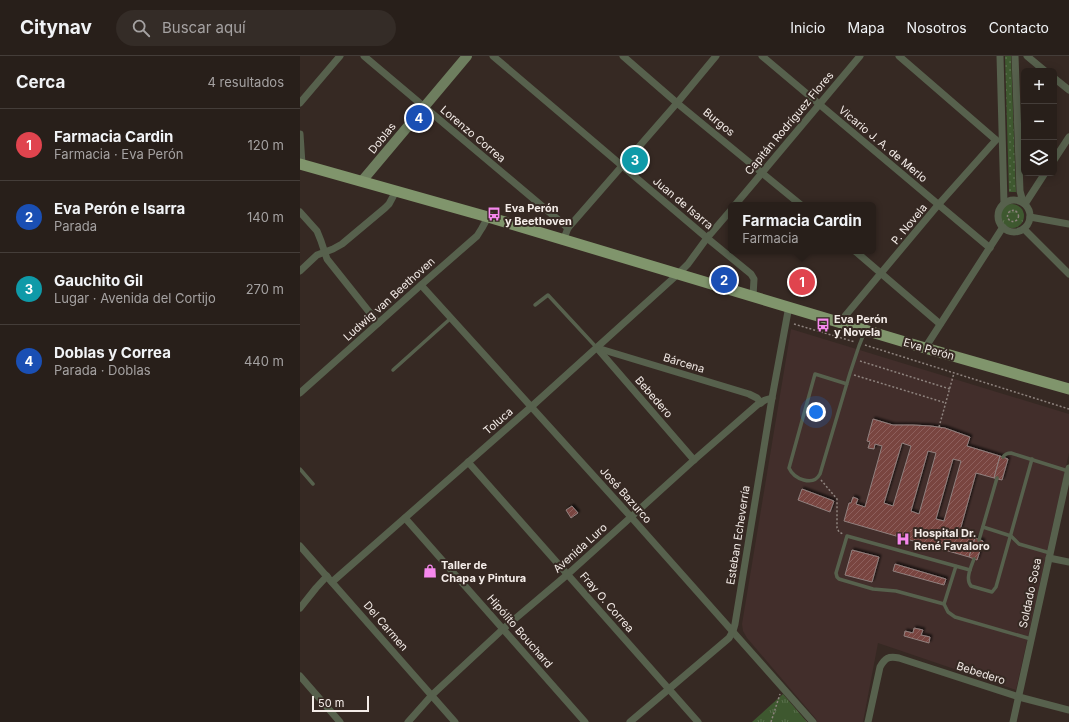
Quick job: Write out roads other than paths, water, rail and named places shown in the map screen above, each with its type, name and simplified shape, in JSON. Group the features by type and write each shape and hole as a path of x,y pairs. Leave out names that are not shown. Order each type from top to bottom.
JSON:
{"main road":[{"name":"Eva Perón","path":"301,164 488,217 925,348 1069,389"}],"street":[{"path":"300,103 340,56"},
{"name":"Lorenzo Correa","path":"364,56 568,228"},
{"name":"Doblas","path":"362,181 467,56"},
{"name":"Juan de Isarra","path":"493,56 751,274 754,279 753,296"},
{"name":"Burgos","path":"623,56 677,103 797,202"},
{"path":"563,240 568,228 716,56"},
{"name":"Vicario J. A. de Merlo","path":"762,56 990,248"},
{"name":"Capitán Rodríguez Flores","path":"737,202 860,56"},
{"path":"899,56 999,140"},
{"path":"1000,56 999,140 1004,203"},
{"path":"1015,56 1020,191 1024,203 1030,212 1030,217 1028,224 1024,229 1016,232 1008,231 1000,224 998,215 1001,206 1004,203 1014,200 1024,203"},
{"path":"1027,56 1041,68"},
{"path":"1057,80 1069,90"},
{"path":"300,134 301,164"},
{"path":"1057,155 1069,137"},
{"name":"P. Novela","path":"840,322 938,205 999,140"},
{"path":"1024,203 1044,176"},
{"path":"300,271 317,255 342,244 385,208 396,191"},
{"path":"300,212 317,231 327,259 378,323"},
{"path":"678,274 688,264 707,238 728,214"},
{"name":"Ludwig van Beethoven","path":"300,393 477,236 488,217"},
{"path":"1030,217 1069,224"},
{"path":"925,348 1003,227"},
{"path":"1024,229 1069,274"},
{"path":"859,254 940,324"},
{"name":"Toluca","path":"300,608 316,588 330,579 405,518 531,407 678,274"},
{"name":"José Bazurco","path":"421,285 631,517 813,722"},
{"name":"Esteban Echeverría","path":"733,632 789,306"},
{"name":"Bárcena","path":"597,348 749,394 757,398 761,403"},
{"name":"Bebedero","path":"597,348 694,460"},
{"name":"Avenida Luro","path":"408,722 432,695 503,629 568,574 694,460 761,403 772,398"},
{"name":"Fray O. Correa","path":"468,462 698,722"},
{"name":"Soldado Sosa","path":"1013,722 1069,470"},
{"name":"Hipólito Bouchard","path":"405,518 586,722"},
{"name":"Del Carmen","path":"300,546 455,722"},
{"path":"1049,555 1069,562"},
{"path":"630,722 729,638 733,632"},
{"name":"Bebedero","path":"868,722 880,667 883,661 892,657 1019,697 1069,710"},
{"path":"300,676 340,722"}],"lane":[{"path":"536,305 548,295 597,348"},
{"path":"392,370 451,318"},
{"path":"847,384 816,374 789,468 791,473 796,477 803,480 812,481 816,480 818,477 847,384 854,359 865,330"},
{"path":"1003,457 1005,454 1011,453 1069,470"},
{"path":"974,559 968,580 969,585 992,592 995,590 1032,460"},
{"path":"300,469 313,484"},
{"path":"979,540 997,478"},
{"path":"983,527 1011,536 1019,544 1049,555"},
{"path":"944,604 896,591 873,590 836,577 847,536 970,570"},
{"path":"956,566 944,604 948,612 955,617 1031,639"}],"place":[{"name":"Doblas y Correa","path":"419,118"},
{"name":"Gauchito Gil","path":"635,160"},
{"name":"Eva Perón y Beethoven","path":"494,214"},
{"name":"Eva Perón e Isarra","path":"724,280"},
{"name":"Farmacia Cardin","path":"802,282"},
{"name":"Eva Perón y Novela","path":"823,325"},
{"name":"Hospital Dr. René Favaloro","path":"903,539"},
{"name":"Taller de Chapa y Pintura","path":"430,571"}]}
